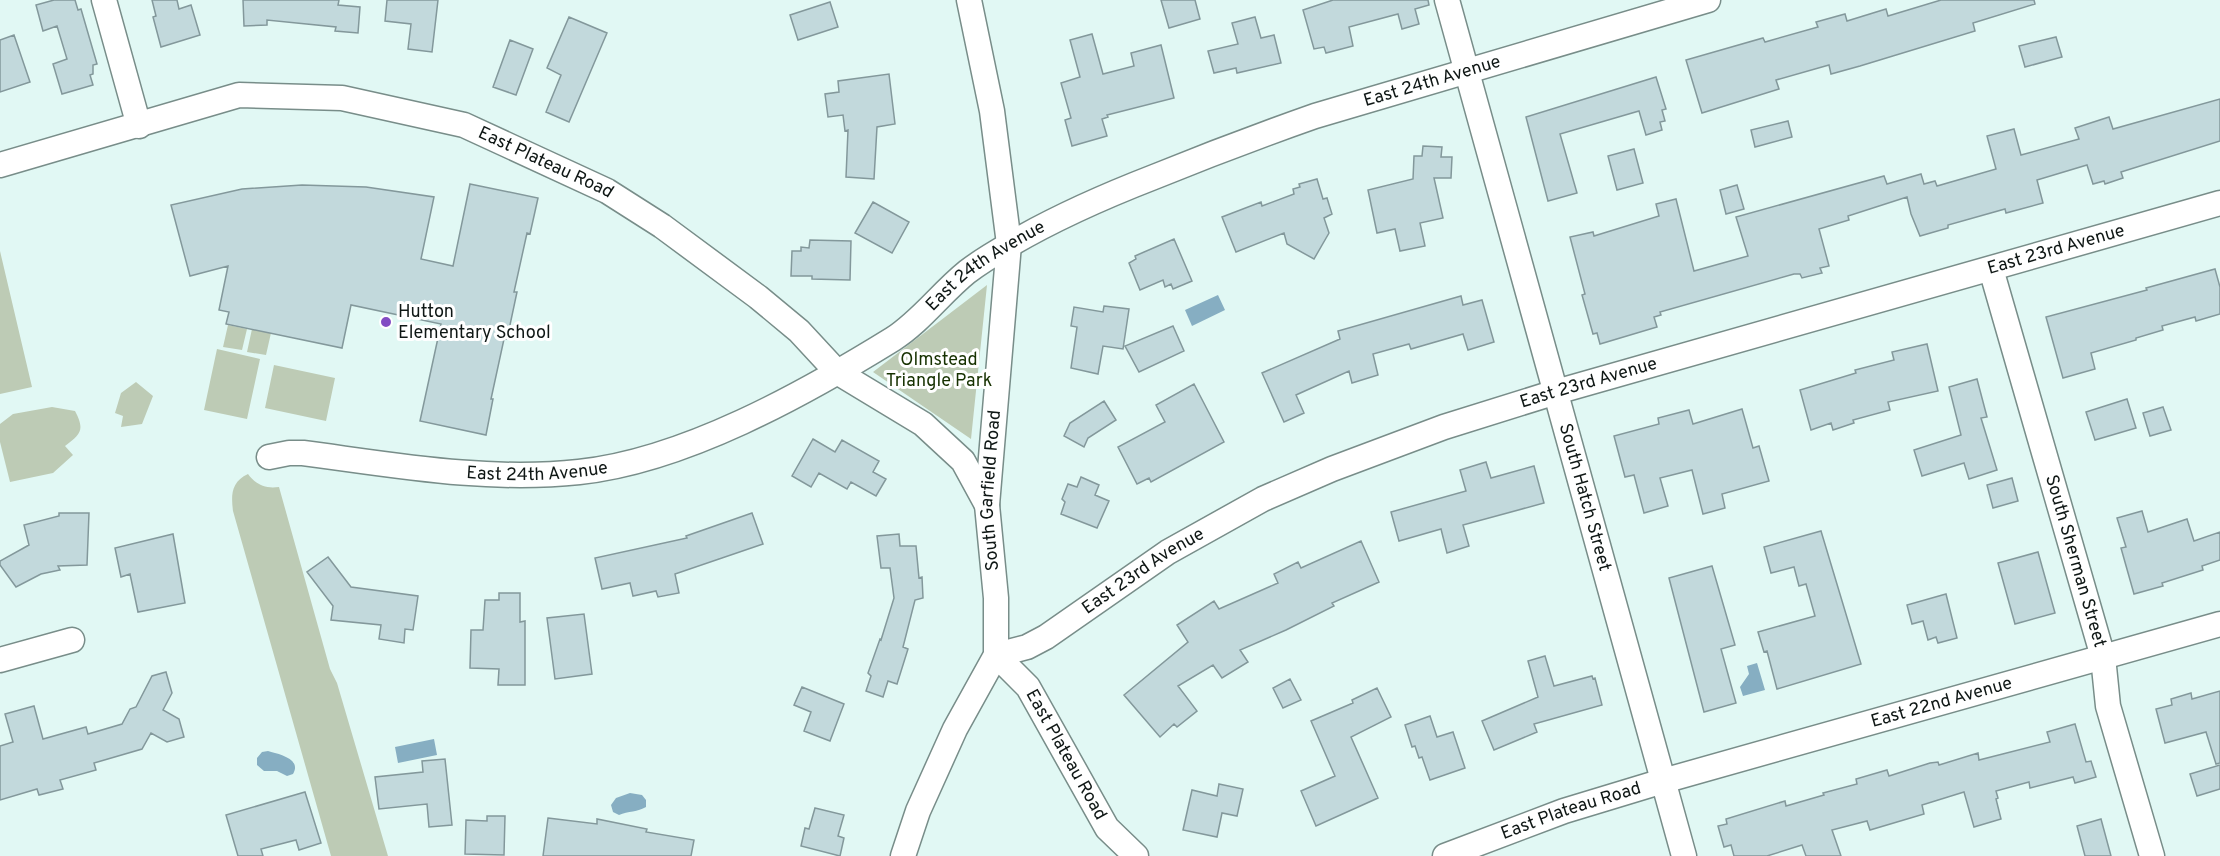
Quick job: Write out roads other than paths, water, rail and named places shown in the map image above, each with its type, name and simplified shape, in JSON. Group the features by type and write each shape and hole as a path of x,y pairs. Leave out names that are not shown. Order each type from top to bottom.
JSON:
{"street":[{"path":"104,0 139,126"},
{"name":"South Garfield Road","path":"903,856 918,811 955,729 996,654 996,598 987,505 1009,244 992,111 969,0"},
{"name":"South Hatch Street","path":"1447,0 1684,856"},
{"name":"East 24th Avenue","path":"269,457 303,453 449,472 506,475 579,472 614,466 672,451 767,410 837,372 896,337 927,312 967,273 1009,244 1119,191 1256,136 1315,116 1708,0"},
{"name":"East Plateau Road","path":"0,165 239,95 342,98 464,125 607,191 662,226 758,297 799,331 837,372 923,424 963,460 987,505"},
{"name":"East 23rd Avenue","path":"996,654 1027,647 1046,637 1168,552 1263,499 1332,469 1444,427 1556,392 2220,203"},
{"name":"South Sherman Street","path":"1992,269 2103,657 2108,706 2152,856"},
{"name":"East 22nd Avenue","path":"1663,781 2220,624"},
{"path":"0,660 72,640"},
{"name":"East Plateau Road","path":"996,654 1028,687 1107,828 1136,856"},
{"name":"East Plateau Road","path":"1445,856 1469,845 1564,812 1663,781"}],"water":[{"path":"1218,295 1225,310 1192,326 1185,310"},
{"path":"1757,663 1765,690 1743,696 1740,687 1749,674 1747,666"},
{"path":"434,739 437,755 398,763 395,747"},
{"path":"268,751 292,761 295,769 293,774 287,776 277,771 264,771 257,765 257,758 262,752"},
{"path":"630,793 642,795 646,800 646,807 619,815 613,812 611,805 616,798"}],"place":[{"name":"Hutton Elementary School","path":"386,322"}],"park label":[{"name":"Olmstead Triangle Park","path":"939,370"}]}
